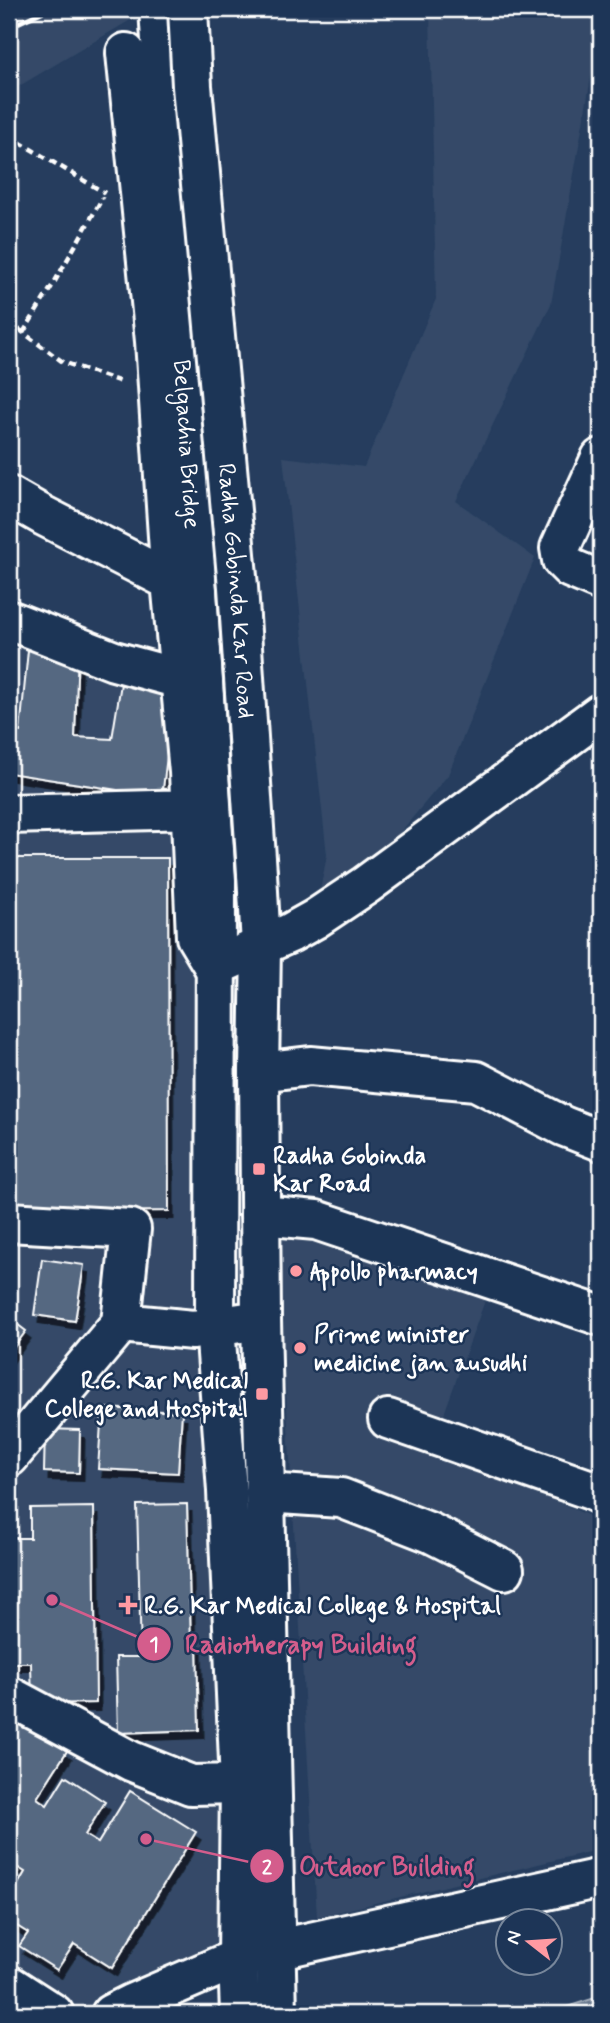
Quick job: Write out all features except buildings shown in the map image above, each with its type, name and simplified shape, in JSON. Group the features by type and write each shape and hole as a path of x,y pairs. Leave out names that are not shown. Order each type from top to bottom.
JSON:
{"main road":[{"name":"Belgachia Bridge","path":"159,9 216,880"},
{"name":"Radha Gobinda Kar Road","path":"188,9 192,86 238,587 261,946 258,1072 261,1320 276,1949 258,2009"},
{"path":"127,53 155,341 171,581 192,809 196,937 214,967 315,919 601,713"},
{"path":"601,458 560,548 562,560 570,568 601,581"},
{"path":"9,496 171,581"},
{"path":"9,620 114,661 180,679"},
{"path":"9,814 192,809"},
{"name":"Radha Gobinda Kar Road","path":"216,880 204,1328 227,1491 240,1784 238,1958 258,2009"},
{"path":"258,1072 310,1066 476,1081 563,1126 601,1141"},
{"path":"260,1215 316,1220 601,1316"},
{"path":"9,1222 131,1229 121,1323 9,1457"},
{"path":"121,1323 204,1328 261,1320"},
{"path":"388,1419 598,1484"},
{"path":"265,1493 341,1497 431,1533 504,1570"},
{"path":"9,1696 131,1761 191,1785 240,1784"},
{"path":"111,2014 238,1958 601,1878"},
{"path":"9,1985 54,2014"}],"path":[{"path":"9,136 142,215"},
{"path":"23,333 106,193"},
{"path":"9,322 63,362 159,395"}],"shaded area":[{"path":"9,9 149,9 9,92"},
{"path":"430,9 601,9 601,21 551,304 456,501 535,558 448,775 398,835 358,900 320,891 327,855 283,457 364,467 436,299"},
{"name":"R.G. Kar Medical College & Hospital","path":"9,625 175,690 194,977 224,1030 261,1943 149,1978 84,2014 66,2014 9,1978"},
{"path":"276,1221 492,1281 432,1447 601,1521 601,1849 317,1917"},
{"path":"601,1996 601,2014 545,2014"}],"railway":[{"path":"9,27 48,9"}],"place":[{"name":"Radha Gobinda Kar Road","path":"259,1169"},
{"name":"Appollo pharmacy","path":"296,1271"},
{"name":"Prime minister medicine jan ausudhi","path":"300,1348"},
{"name":"R.G. Kar Medical College and Hospital","path":"262,1394"},
{"name":"Radiotherapy Building","path":"52,1600"},
{"name":"R.G. Kar Medical College & Hospital","path":"128,1605"},
{"name":"Outdoor Building","path":"146,1839"}]}
